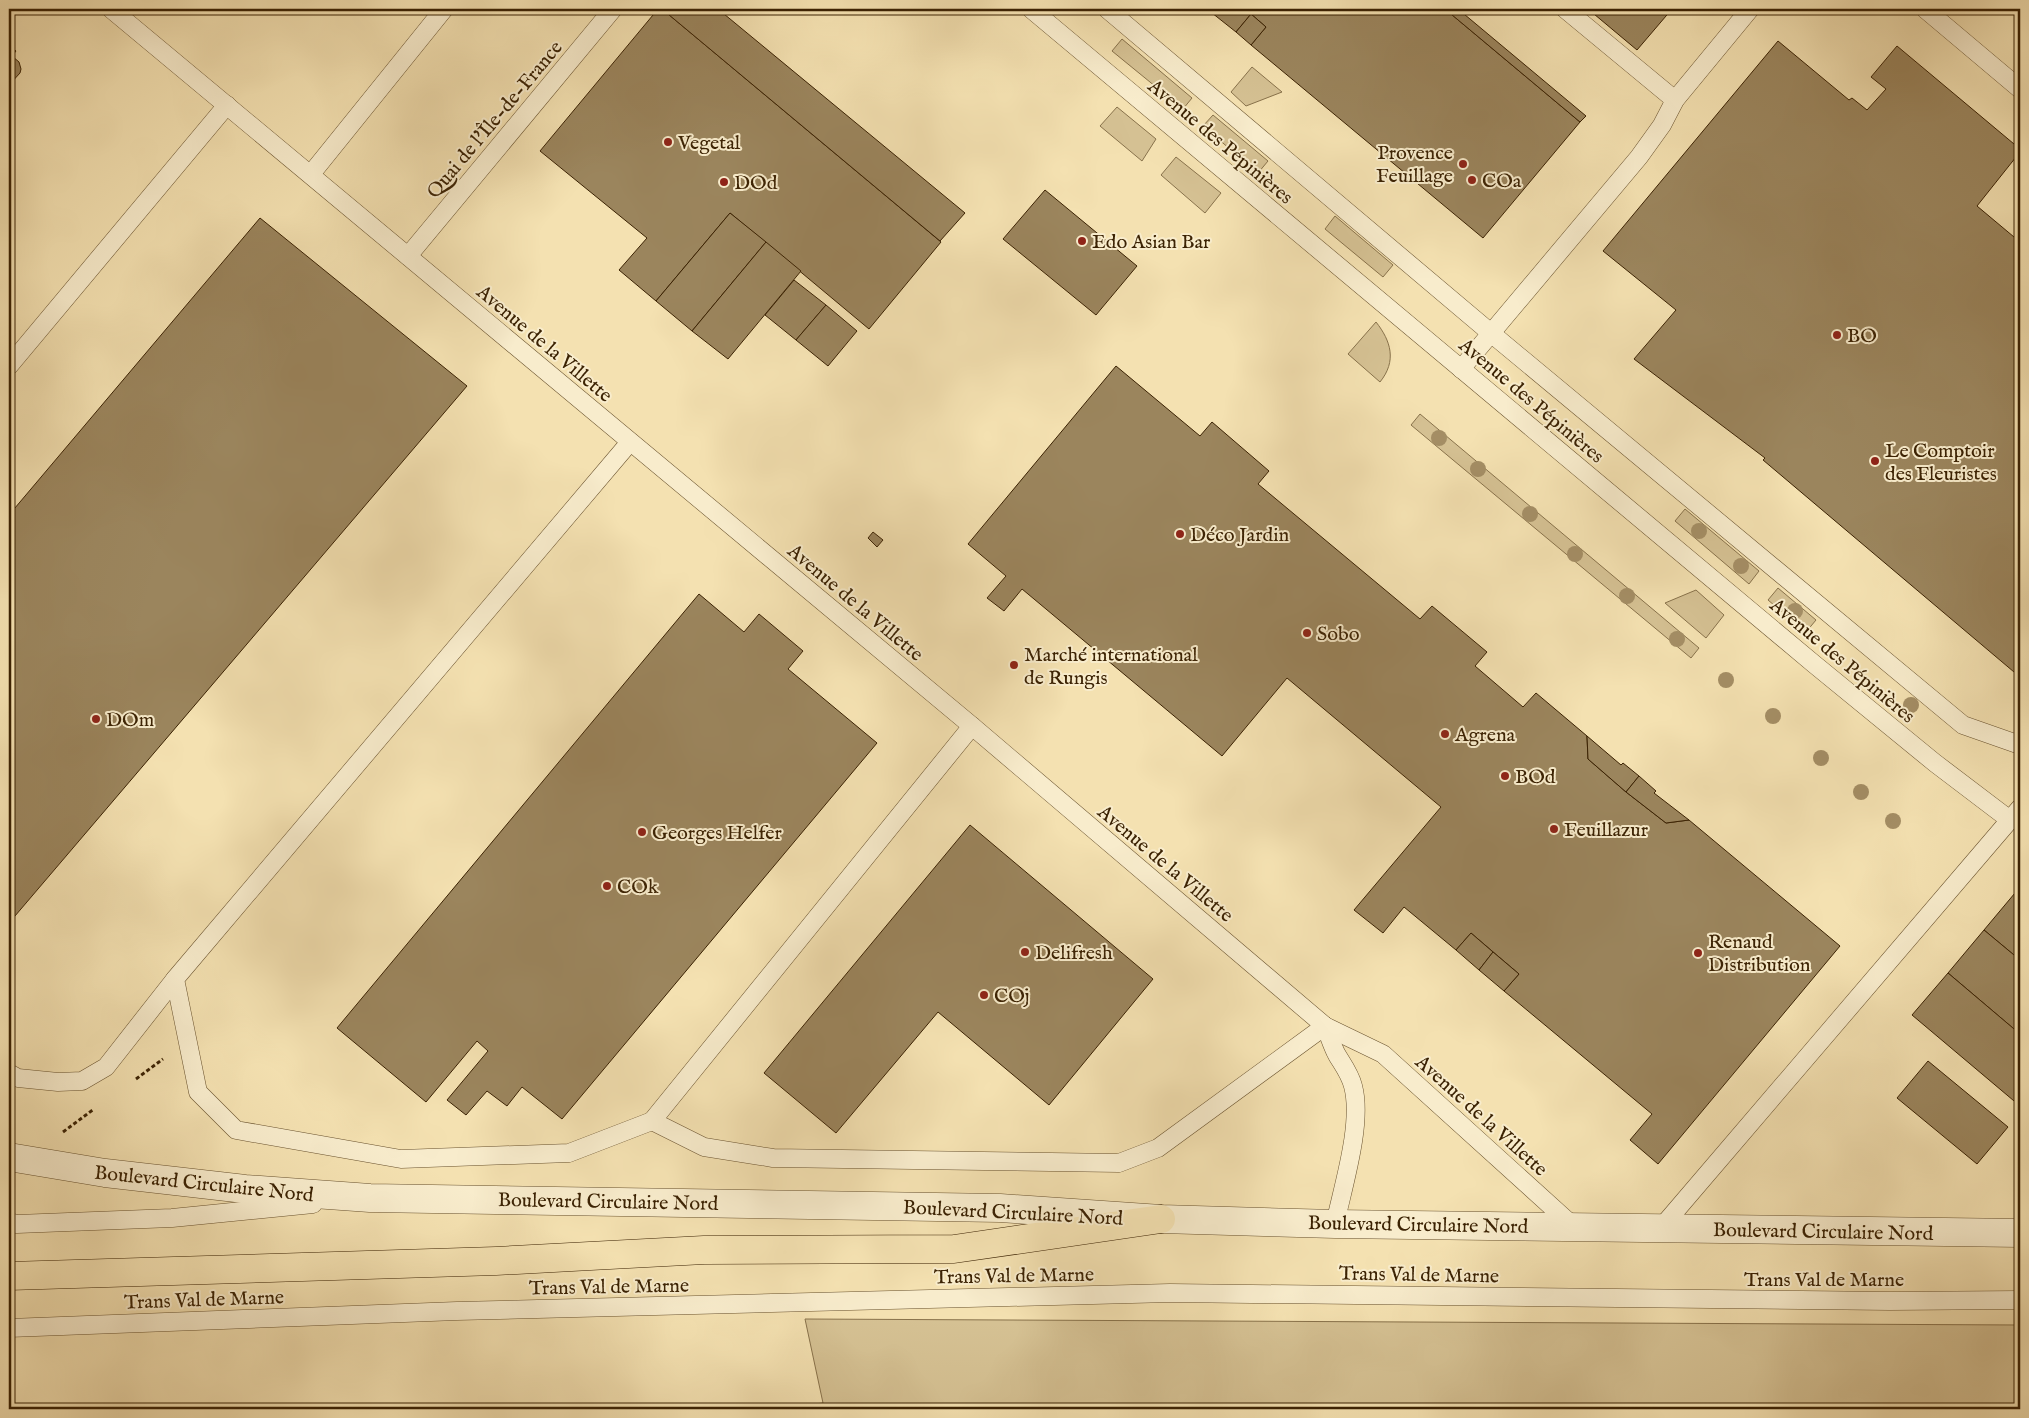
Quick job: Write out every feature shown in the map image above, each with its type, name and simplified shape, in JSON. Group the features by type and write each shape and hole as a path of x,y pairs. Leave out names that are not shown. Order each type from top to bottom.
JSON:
{"highway":[{"path":"9,1276 496,1261 704,1250 954,1249 1160,1219"}],"street":[{"name":"Boulevard Circulaire Nord","path":"9,1157 105,1173 235,1188 370,1198 1000,1208 1160,1219 1335,1224 2020,1233"}],"lane":[{"name":"Avenue de la Villette","path":"112,9 972,726 1325,1026 1383,1054 1573,1226"},
{"path":"310,174 444,9"},
{"name":"Quai de l'Île-de-France","path":"408,256 613,9"},
{"name":"Avenue des Pépinières","path":"1031,9 1461,370 1935,763 2015,814"},
{"name":"Avenue des Pépinières","path":"1107,9 1492,334 1963,725 2020,745"},
{"path":"1565,9 1675,100"},
{"path":"1461,370 1639,157 1662,125 1675,100 1750,9"},
{"path":"1925,9 2020,88"},
{"path":"9,366 227,105"},
{"path":"9,1072 18,1078 58,1082 82,1080 106,1067 175,979 630,442"},
{"path":"175,979 198,1092 236,1130 401,1158 569,1153 652,1121 972,726"},
{"path":"1660,1229 2015,814"},
{"path":"652,1121 704,1147 774,1158 1119,1163 1158,1148 1325,1026 1336,1054 1346,1069 1353,1086 1355,1112 1352,1145 1335,1224"},
{"path":"11,1223 172,1218 370,1198"},
{"name":"Trans Val de Marne","path":"9,1328 457,1311 1170,1293 1890,1301 2020,1300"}],"shaded area":[{"path":"1122,39 1192,98 1183,109 1112,51"},
{"path":"1252,67 1282,92 1246,106 1231,92"},
{"path":"1117,107 1156,139 1142,161 1100,126"},
{"path":"1213,115 1268,161 1258,173 1203,126"},
{"path":"1176,157 1221,193 1205,213 1161,175"},
{"path":"1335,216 1393,265 1383,277 1325,229"},
{"path":"1376,322 1385,336 1390,351 1389,366 1380,382 1348,354"},
{"path":"1420,414 1699,648 1691,658 1411,425"},
{"path":"1685,509 1759,571 1749,584 1675,521"},
{"path":"1778,588 1816,620 1806,632 1768,600"},
{"path":"1696,590 1724,615 1706,638 1665,603"},
{"path":"805,1319 2020,1325 2020,1409 774,1409 823,1403"}],"building":[{"name":"DOd","path":"658,9 662,9 941,242 869,329 730,213 656,301 619,270 647,238 540,151"},
{"path":"662,9 718,9 965,213 940,241"},
{"name":"COa","path":"1207,9 1445,9 1580,122 1483,238 1251,45 1266,27 1251,14 1236,32"},
{"path":"1445,9 1458,9 1586,116 1580,122"},
{"path":"1588,9 1672,9 1637,50"},
{"path":"1251,14 1266,27 1251,45 1236,32"},
{"name":"BO","path":"1778,41 1849,100 1852,98 1867,110 1886,89 1871,77 1897,46 2020,149 2020,152 1977,206 2020,242 2020,666 2014,672 1763,460 1765,458 1634,359 1676,310 1603,251"},
{"path":"9,45 16,51 12,56 19,62 21,69 20,73 9,85"},
{"path":"1045,190 1137,266 1096,315 1003,239"},
{"path":"730,213 766,242 692,331 656,301"},
{"name":"DOm","path":"260,218 467,386 9,923 9,515"},
{"path":"766,242 801,271 728,359 692,331"},
{"path":"794,280 826,305 796,340 765,315"},
{"path":"826,305 857,331 828,366 796,340"},
{"name":"BOd","path":"1116,366 1200,436 1212,422 1269,471 1258,484 1420,619 1432,606 1487,652 1475,666 1523,707 1536,693 1587,736 1588,759 1626,792 1666,823 1689,820 1840,946 1658,1164 1630,1140 1652,1114 1504,991 1519,974 1471,933 1456,950 1404,907 1383,933 1354,910 1441,807 1287,678 1222,756 1022,589 1004,611 987,598 1006,576 968,544"},
{"path":"873,532 883,540 877,547 868,538"},
{"name":"COk","path":"699,594 744,632 759,614 803,651 788,669 877,743 562,1119 522,1087 507,1106 487,1091 466,1115 447,1100 488,1051 477,1041 426,1102 337,1028"},
{"path":"1587,736 1621,765 1623,763 1639,776 1626,792 1588,759"},
{"path":"1639,776 1656,791 1654,793 1689,820 1666,823 1626,792"},
{"name":"COj","path":"970,825 1153,979 1049,1105 938,1012 836,1133 764,1073"},
{"path":"2020,887 2020,960 1984,930"},
{"path":"1984,930 2020,960 2020,1034 1948,973"},
{"path":"1471,933 1493,952 1479,970 1456,950"},
{"path":"1493,952 1519,974 1504,991 1479,970"},
{"path":"1948,973 2020,1034 2020,1106 1912,1015"},
{"path":"1928,1061 2008,1127 1977,1164 1897,1098"}],"place":[{"name":"Vegetal","path":"668,142"},
{"name":"Provence Feuillage","path":"1463,164"},
{"name":"COa","path":"1472,180"},
{"name":"DOd","path":"724,182"},
{"name":"Edo Asian Bar","path":"1082,241"},
{"name":"BO","path":"1837,335"},
{"name":"Le Comptoir des Fleuristes","path":"1875,461"},
{"name":"Déco Jardin","path":"1180,534"},
{"name":"Sobo","path":"1307,633"},
{"name":"Marché international de Rungis","path":"1014,665"},
{"name":"DOm","path":"96,719"},
{"name":"Agrena","path":"1445,734"},
{"name":"BOd","path":"1505,776"},
{"name":"Feuillazur","path":"1554,829"},
{"name":"Georges Helfer","path":"642,832"},
{"name":"COk","path":"607,886"},
{"name":"Delifresh","path":"1025,952"},
{"name":"Renaud Distribution","path":"1698,953"},
{"name":"COj","path":"984,995"}]}
